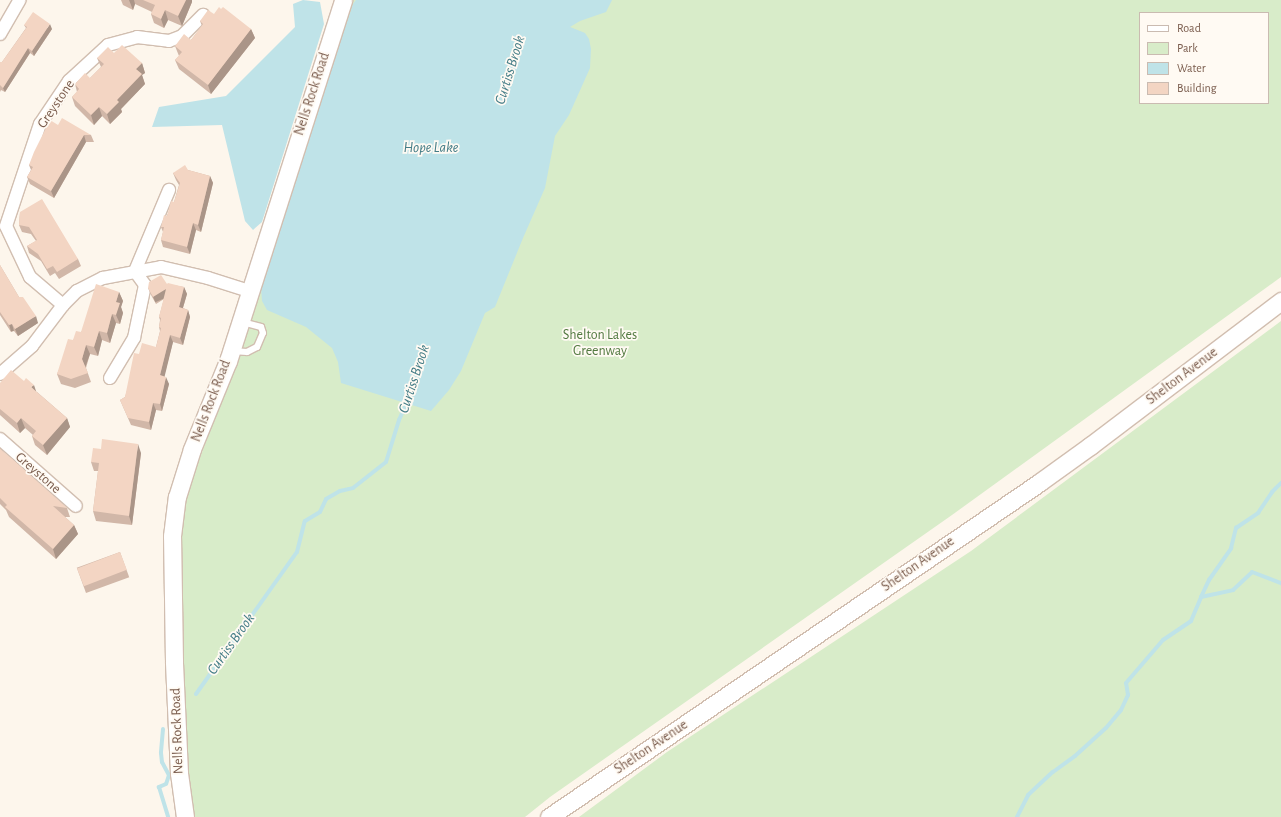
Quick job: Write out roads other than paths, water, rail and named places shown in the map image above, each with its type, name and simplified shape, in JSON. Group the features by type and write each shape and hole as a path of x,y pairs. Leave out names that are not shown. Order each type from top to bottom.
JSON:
{"main road":[{"name":"Nells Rock Road","path":"185,817 179,773 172,536 177,497 192,449 212,404 231,351 343,0"},
{"name":"Shelton Avenue","path":"549,817 1046,477 1281,301"}],"street":[{"path":"0,34 20,0"},
{"name":"Greystone","path":"63,306 30,277 6,226 40,124 69,81 108,45 137,37 169,41 182,36 203,15"},
{"path":"135,271 169,190"},
{"path":"0,374 32,346 63,306 77,291 103,278 135,271 161,268 208,278 249,291"},
{"path":"110,378 134,338 145,285 135,271"},
{"name":"Greystone","path":"0,439 76,506"}],"lane":[{"path":"231,351 248,352 257,347 263,333 260,327 240,321"}],"water":[{"path":"303,0 320,2 324,24 262,222 253,230 245,221 222,125 152,127 159,107 226,96 295,27 293,4"},
{"name":"Hope Lake","path":"356,0 612,0 606,12 580,21 570,27 585,33 589,39 591,49 590,68 569,115 555,136 545,188 495,307 485,313 461,371 449,390 431,411 341,383 338,362 332,348 306,327 267,310 262,301 261,287 319,105 353,4"}],"waterway":[{"name":"Curtiss Brook","path":"196,694 297,552 305,521 320,512 326,499 340,491 353,488 386,462 399,420 408,400"},
{"path":"1201,597 1209,580 1231,548 1236,528 1258,513 1272,492 1281,483"},
{"path":"1017,817 1028,795 1106,728 1121,710 1128,695 1126,683 1163,640 1191,621 1201,597 1233,590 1252,572 1281,583"},
{"name":"Curtiss Brook","path":"163,729 161,753 162,762 169,775 166,784 159,787 168,817"}],"park label":[{"name":"Shelton Lakes Greenway","path":"600,344"}]}
